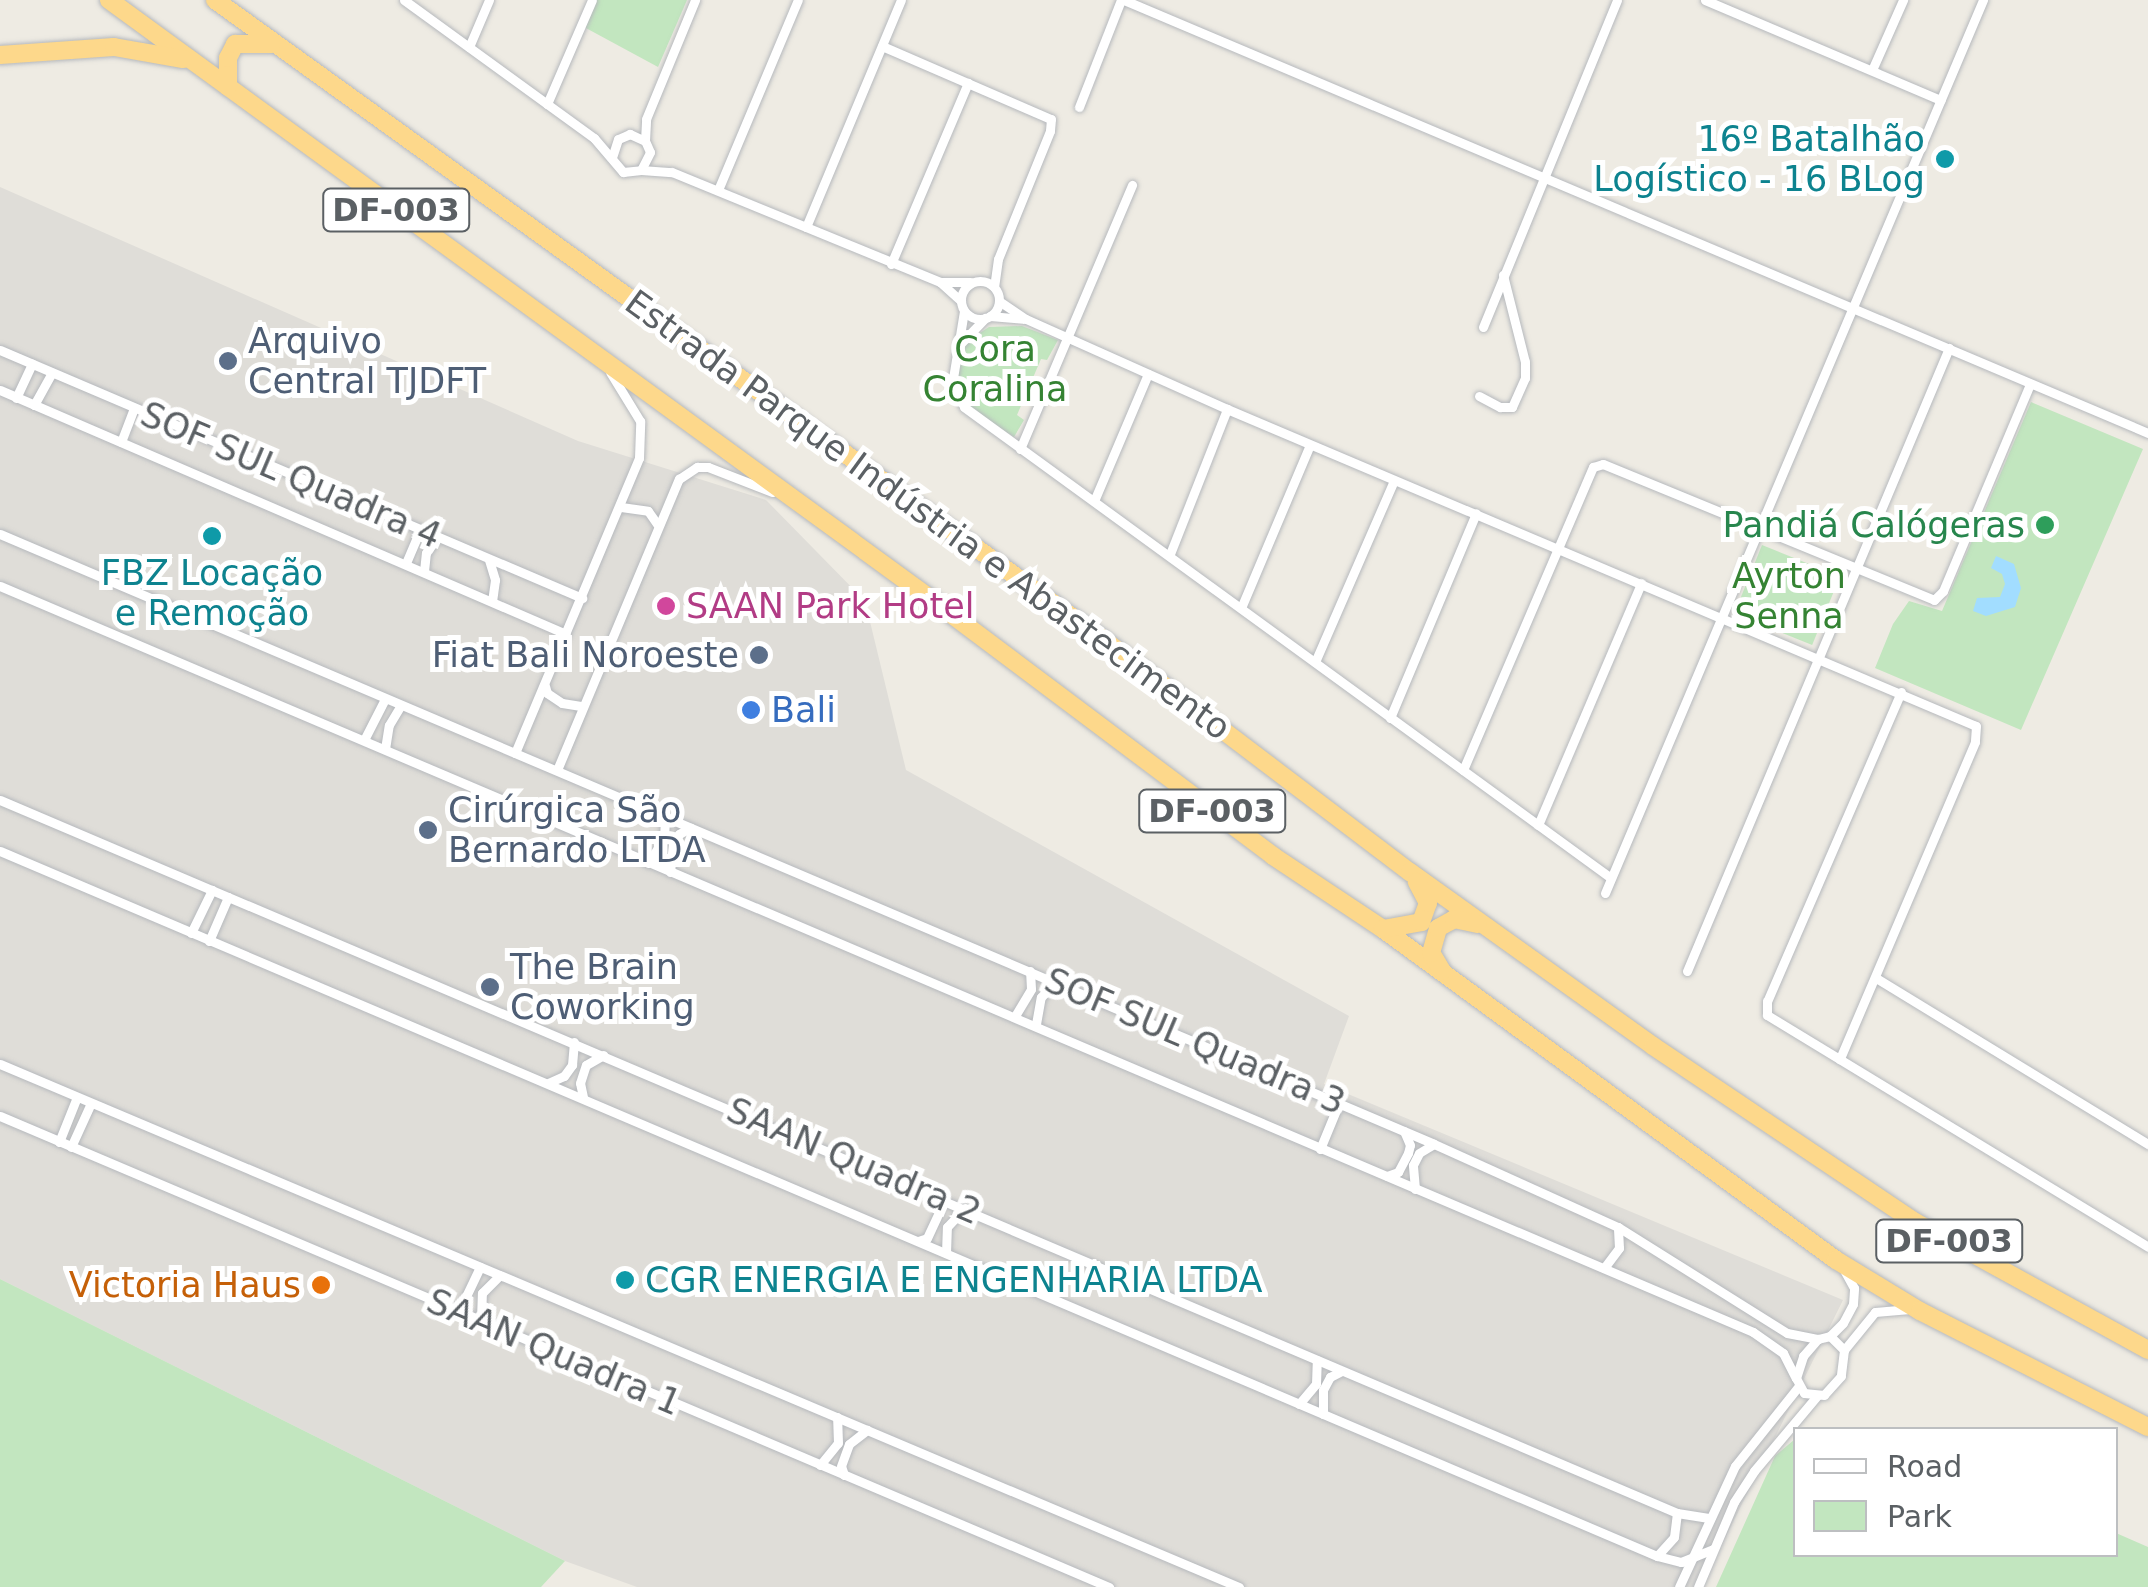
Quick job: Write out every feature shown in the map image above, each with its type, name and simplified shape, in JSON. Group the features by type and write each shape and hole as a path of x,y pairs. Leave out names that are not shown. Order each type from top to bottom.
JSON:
{"highway":[{"name":"Estrada Parque Indústria e Abastecimento","path":"109,0 1273,856 1383,929 1836,1260 1920,1311 2148,1428"},
{"name":"Estrada Parque Indústria e Abastecimento","path":"216,1 1104,640 1410,872 1834,1171 2039,1293 2148,1350"},
{"path":"228,87 228,58 235,44 273,44"},
{"path":"0,55 114,47 193,62"},
{"path":"1383,929 1413,927 1426,914 1426,894 1410,872"},
{"path":"1449,980 1432,953 1438,928 1454,919 1487,927"}],"street":[{"path":"404,0 594,138 623,172 672,172 940,282 975,282 994,287"},
{"path":"469,47 489,0"},
{"path":"547,104 592,0"},
{"path":"594,138 618,139 630,134 646,118 695,0"},
{"path":"718,190 798,0"},
{"path":"806,227 901,0"},
{"path":"1078,107 1123,0 2148,433"},
{"path":"1482,327 1618,0"},
{"path":"1706,0 1941,100"},
{"path":"1872,70 1902,0"},
{"path":"1605,893 1984,0"},
{"path":"882,46 1042,112 1052,125 998,259 994,287 999,301 1026,320 1972,723 1978,733 1840,1059"},
{"path":"891,264 968,82"},
{"path":"641,170 648,147 646,118"},
{"path":"630,134 672,172"},
{"path":"612,158 618,139"},
{"path":"1020,449 1132,185"},
{"path":"998,259 975,282 963,306 961,343 952,373 958,400 1611,878"},
{"path":"1479,396 1512,408 1524,378 1525,362 1502,273"},
{"path":"940,282 974,318 1026,320"},
{"path":"961,343 999,301"},
{"path":"1687,970 1949,348"},
{"name":"SOF SUL Quadra 4","path":"0,350 582,598"},
{"path":"515,752 640,458 642,434 636,411 600,358"},
{"path":"16,398 32,364"},
{"path":"34,405 52,373"},
{"path":"1094,502 1148,374"},
{"path":"1463,770 1592,468 1603,464 1930,600 1939,598 2030,384"},
{"path":"0,390 566,634"},
{"path":"121,442 134,408"},
{"path":"1170,554 1227,408"},
{"path":"1241,608 1310,444"},
{"path":"557,770 679,479 697,467 728,472 796,503"},
{"path":"1315,662 1394,480"},
{"path":"620,507 648,511 657,524"},
{"path":"1390,718 1476,513"},
{"path":"406,563 420,530"},
{"name":"SOF SUL Quadra 3","path":"0,534 1404,1130 1618,1228 1787,1333 1818,1339"},
{"path":"424,570 426,553 437,537"},
{"path":"488,559 495,580 492,601"},
{"path":"1538,825 1641,584"},
{"path":"0,586 1766,1338 1783,1353 1797,1383 1817,1396 1824,1395 1842,1376 1844,1350 1875,1312 1891,1308 1920,1311"},
{"path":"545,686 546,693 562,703 581,706"},
{"path":"1900,692 1766,1010 1770,1018 2148,1247"},
{"path":"364,740 385,698"},
{"path":"385,749 389,725 401,706"},
{"name":"SAAN Quadra 2","path":"0,800 606,1054 1677,1513 1709,1518"},
{"path":"648,863 664,838 665,821 658,813"},
{"path":"670,872 678,834 693,828"},
{"path":"0,851 1657,1556 1672,1562 1690,1560 1714,1550"},
{"path":"191,933 212,890"},
{"path":"209,941 228,897"},
{"path":"1016,1016 1030,989 1030,971"},
{"path":"1876,978 2148,1144"},
{"path":"1036,1024 1040,996 1056,982"},
{"path":"548,1083 564,1076 572,1065 574,1042"},
{"path":"584,1098 580,1082 586,1065 606,1054"},
{"path":"0,1064 1233,1586"},
{"path":"59,1142 77,1097"},
{"path":"72,1147 91,1103"},
{"path":"1320,1148 1339,1104"},
{"name":"SAAN Quadra 1","path":"0,1116 1109,1587"},
{"path":"1387,1176 1398,1172 1408,1153 1410,1145 1404,1130"},
{"path":"1415,1189 1411,1180 1419,1153 1434,1144"},
{"path":"918,1241 927,1238 940,1212 932,1196"},
{"path":"946,1254 947,1228 965,1208"},
{"path":"1604,1268 1619,1248 1618,1228"},
{"path":"1681,1583 1735,1466 1797,1383 1802,1356 1818,1339 1830,1336 1848,1314 1854,1294 1850,1278 1836,1260"},
{"path":"459,1311 469,1298 480,1267"},
{"path":"481,1319 482,1293 500,1275"},
{"path":"1830,1336 1844,1350"},
{"path":"1299,1404 1316,1384 1317,1360"},
{"path":"1322,1414 1323,1390 1334,1373 1345,1371"},
{"path":"1698,1587 1754,1471 1817,1396"},
{"path":"820,1465 838,1443 837,1417"},
{"path":"844,1475 841,1466 849,1444 867,1430"},
{"path":"1657,1556 1674,1537 1677,1513"},
{"path":"1672,1562 1681,1583"},
{"path":"1205,1587 1206,1573"}],"shaded area":[{"path":"0,187 578,441 766,500 865,601 906,770 1349,1016 1324,1084 1843,1300 1701,1587 637,1587 565,1561 0,1279"}],"green space":[{"path":"595,0 687,0 658,67 584,27"},
{"name":"Cora Coralina","path":"1022,326 1058,340 1047,360 1041,359 1017,415 1024,420 1014,437 971,409 956,379 966,342 989,327"},
{"name":"Pandiá Calógeras","path":"2031,402 2143,449 2021,730 1875,668 1893,624 1909,601 1942,611"},
{"name":"Ayrton Senna","path":"1762,545 1840,576 1812,645 1734,614"},
{"path":"0,1279 565,1561 541,1587 0,1587"},
{"path":"1793,1441 1793,1557 2118,1557 2118,1534 2148,1547 2148,1587 1716,1587 1775,1456"}],"water":[{"path":"1996,556 2014,564 2021,588 2015,607 1986,616 1973,611 1977,598 2000,597 2005,584 2002,574 1991,568"}],"place":[{"name":"16º Batalhão Logístico - 16 BLog","path":"1945,159"},
{"name":"Arquivo Central TJDFT","path":"228,361"},
{"name":"Pandiá Calógeras","path":"2045,525"},
{"name":"FBZ Locação e Remoção","path":"212,536"},
{"name":"SAAN Park Hotel","path":"666,606"},
{"name":"Fiat Bali Noroeste","path":"759,655"},
{"name":"Bali","path":"751,710"},
{"name":"Cirúrgica São Bernardo LTDA","path":"428,830"},
{"name":"The Brain Coworking","path":"490,987"},
{"name":"CGR ENERGIA E ENGENHARIA LTDA","path":"625,1280"},
{"name":"Victoria Haus","path":"321,1285"}]}
